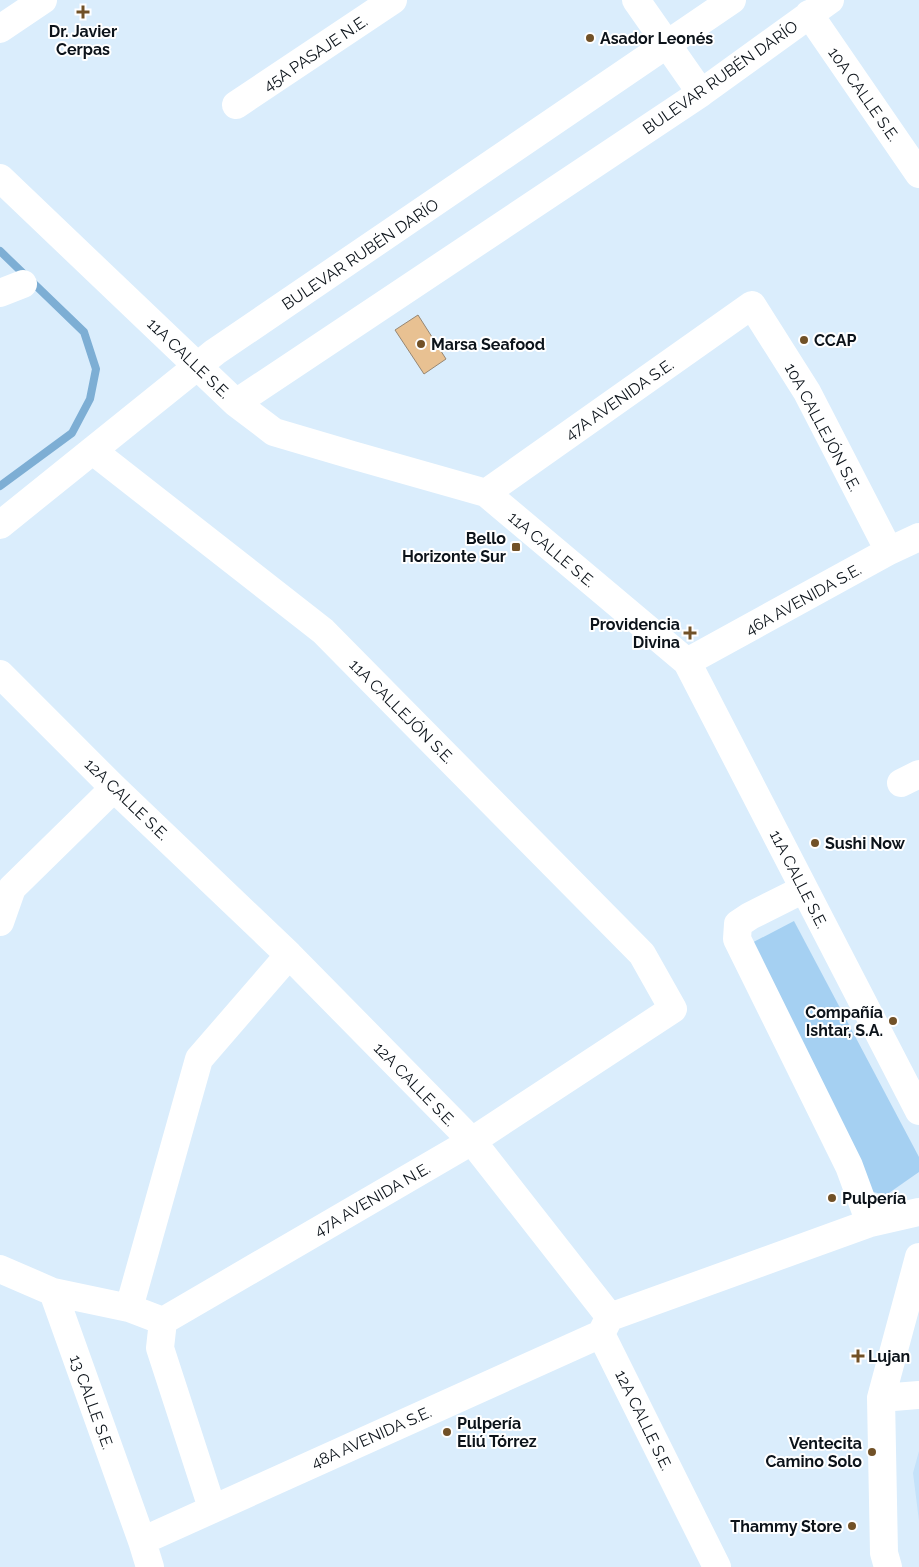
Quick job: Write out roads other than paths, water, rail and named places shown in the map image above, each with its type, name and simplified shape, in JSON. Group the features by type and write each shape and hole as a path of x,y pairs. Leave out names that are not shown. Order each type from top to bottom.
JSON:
{"street":[{"path":"0,29 43,0"},
{"name":"45A PASAJE N.E.","path":"236,105 393,0"},
{"path":"636,0 701,93"},
{"name":"BULEVAR RUBÉN DARÍO","path":"0,526 198,365 732,0"},
{"name":"BULEVAR RUBÉN DARÍO","path":"236,403 701,93 819,7"},
{"name":"10A CALLE S.E.","path":"819,7 919,174"},
{"name":"11A CALLE S.E.","path":"0,178 236,403 274,432 486,493 687,662 919,1111"},
{"name":"47A AVENIDA S.E.","path":"486,493 752,305"},
{"name":"10A CALLEJÓN S.E.","path":"752,305 807,392 889,551"},
{"name":"11A CALLEJÓN S.E.","path":"93,451 323,631 642,954 673,1009"},
{"name":"46A AVENIDA S.E.","path":"687,662 889,551 919,537"},
{"name":"12A CALLE S.E.","path":"0,674 114,788 289,955 472,1142 606,1326 718,1567"},
{"path":"0,922 12,888 114,788"},
{"path":"804,889 738,924 737,939 849,1166 870,1223"},
{"path":"129,1308 199,1059 289,955"},
{"name":"47A AVENIDA N.E.","path":"163,1321 472,1142 673,1009"},
{"name":"48A AVENIDA S.E.","path":"142,1541 606,1326 870,1223 919,1212"},
{"path":"888,1567 884,1553 881,1398 919,1256"},
{"path":"0,1269 53,1292 129,1308 163,1321 160,1348 212,1508"},
{"name":"13 CALLE S.E.","path":"53,1292 150,1567"},
{"path":"881,1398 919,1395"}],"waterway":[{"path":"0,251 84,332 96,369 90,399 72,433 0,486"}],"place":[{"name":"Dr. Javier Cerpas","path":"83,12"},
{"name":"Asador Leonés","path":"590,38"},
{"name":"CCAP","path":"804,340"},
{"name":"Marsa Seafood","path":"421,344"},
{"name":"Bello Horizonte Sur","path":"516,547"},
{"name":"Providencia Divina","path":"690,633"},
{"name":"Sushi Now","path":"815,843"},
{"name":"Compañía Ishtar, S.A.","path":"893,1021"},
{"name":"Pulpería","path":"832,1198"},
{"name":"Lujan","path":"858,1356"},
{"name":"Pulpería Eliú Tórrez","path":"447,1432"},
{"name":"Ventecita Camino Solo","path":"872,1452"},
{"name":"Thammy Store","path":"852,1526"}]}
